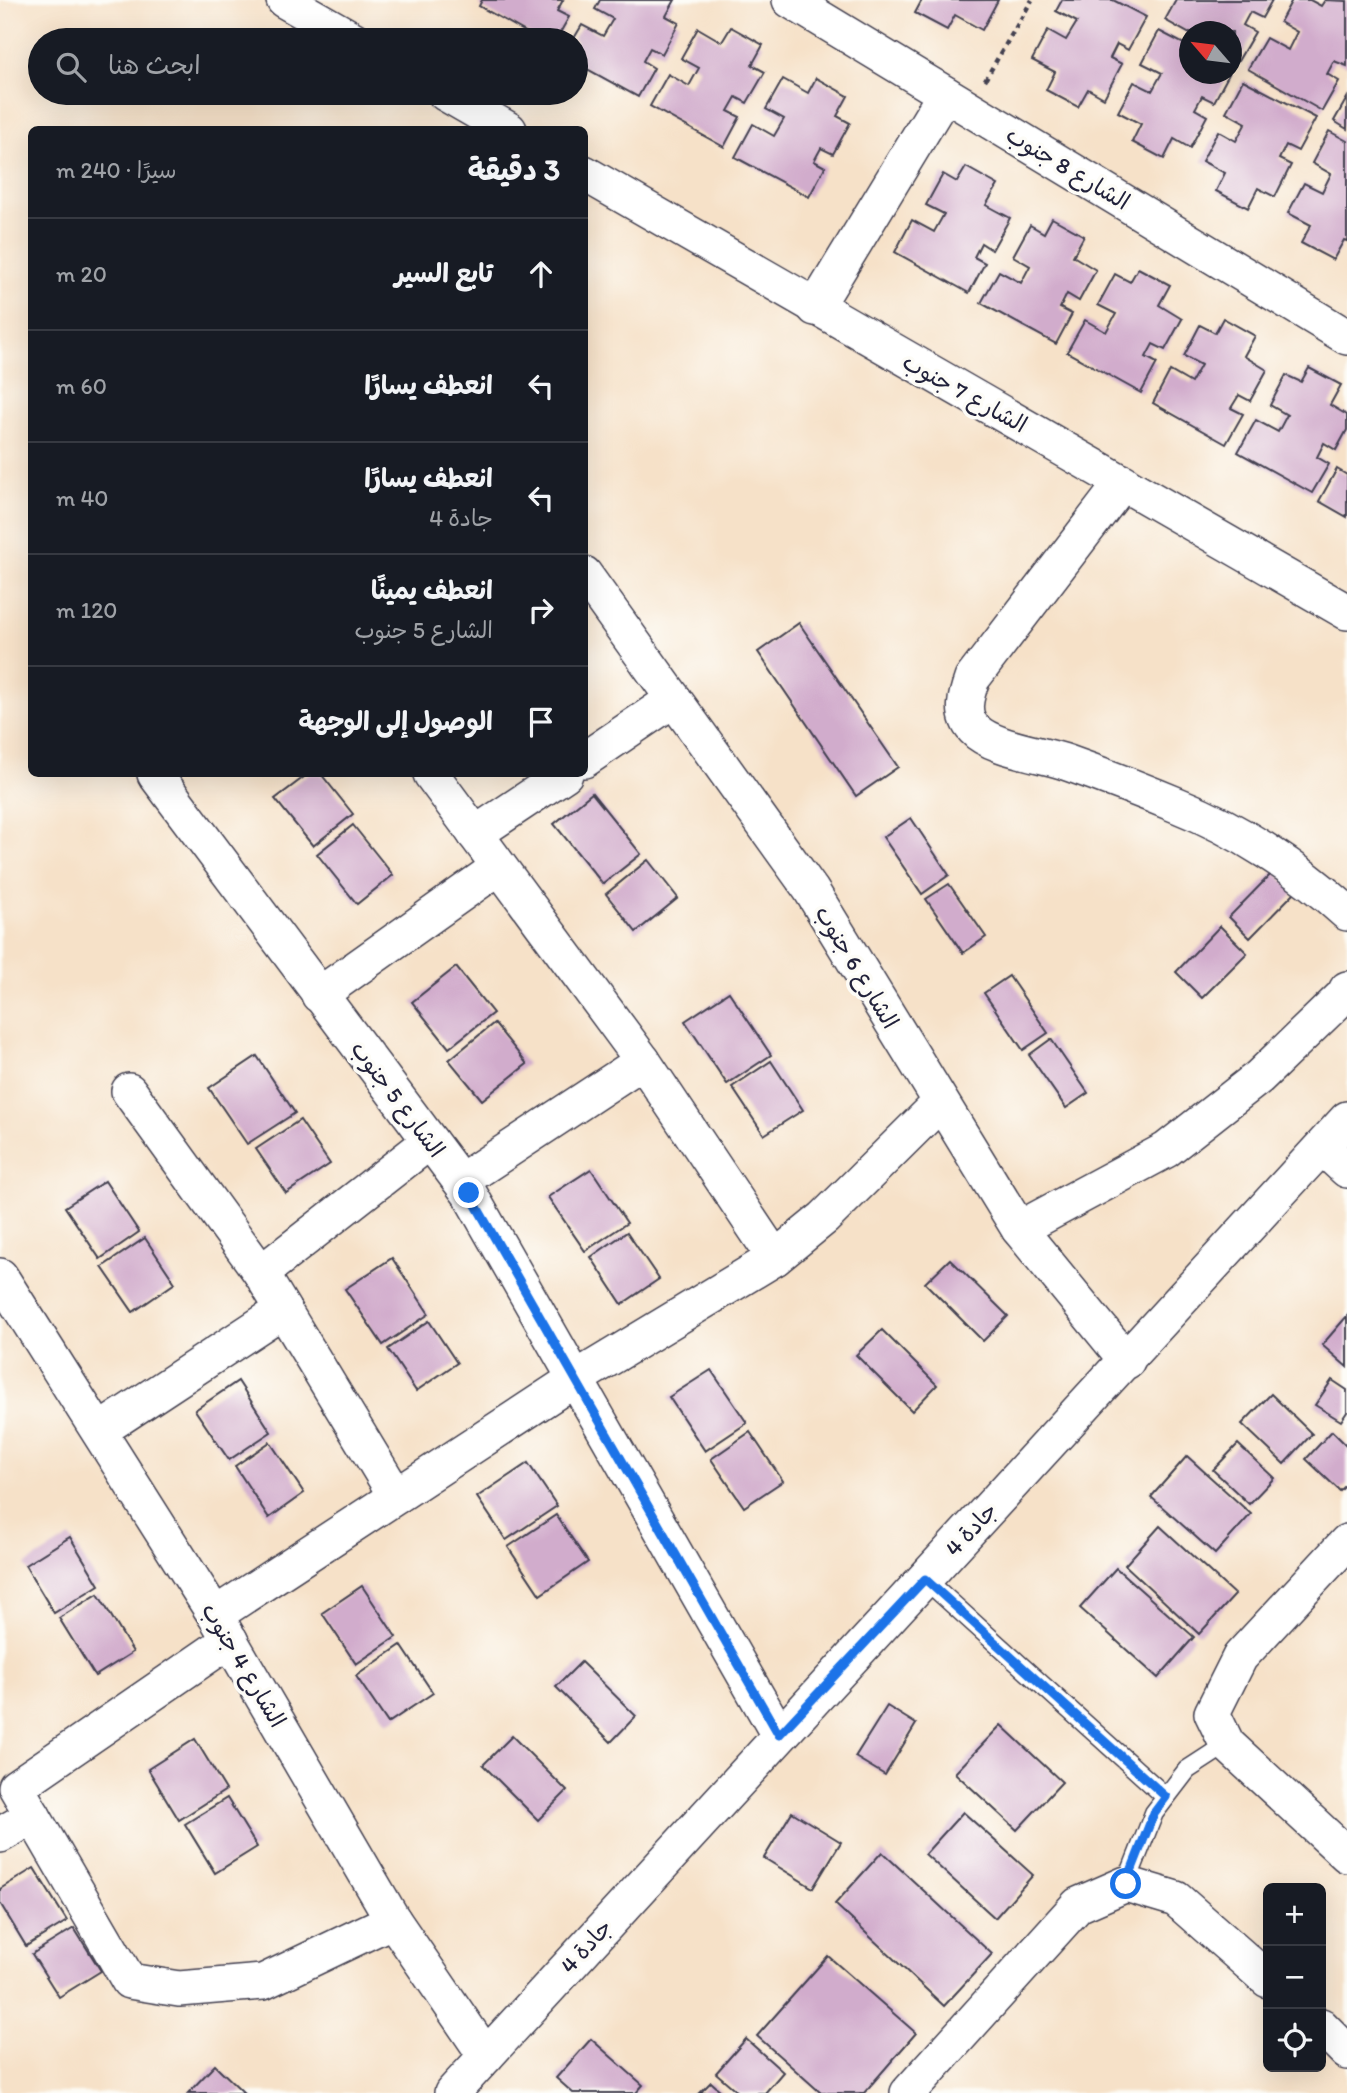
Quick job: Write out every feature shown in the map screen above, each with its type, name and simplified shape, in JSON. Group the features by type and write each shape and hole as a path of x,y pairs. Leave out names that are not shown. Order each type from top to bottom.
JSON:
{"street":[{"path":"284,0 333,28"},
{"name":"الشارع 8 جنوب","path":"790,0 1347,337"},
{"path":"815,308 957,101"},
{"path":"456,105 470,120 493,126"},
{"name":"الشارع 7 جنوب","path":"588,175 1347,612"},
{"path":"1123,482 972,680 966,696 965,715 974,730 989,740 1066,762 1180,806 1234,832 1328,896 1347,913"},
{"name":"الشارع 6 جنوب","path":"588,580 811,890 1019,1229 1127,1361"},
{"path":"588,757 674,699"},
{"name":"الشارع 5 جنوب","path":"157,777 461,1181 779,1735"},
{"path":"432,777 643,1061 775,1258"},
{"path":"475,834 560,777"},
{"path":"319,995 499,867"},
{"path":"1019,1229 1166,1150 1258,1077 1344,995 1347,989"},
{"path":"461,1181 643,1061"},
{"path":"130,1091 261,1273 396,1496"},
{"path":"0,1835 16,1789 223,1627 396,1496 575,1379 775,1258 824,1218 940,1103"},
{"name":"جادة 4","path":"452,2093 779,1735 1127,1361 1335,1159 1347,1119"},
{"path":"261,1273 430,1141"},
{"name":"الشارع 4 جنوب","path":"0,1276 223,1627 393,1920 486,2056"},
{"path":"99,1431 283,1310"},
{"path":"1347,1542 1240,1657 1212,1713 1227,1744 1347,1854"},
{"path":"16,1789 129,1981 179,1989 263,1982 393,1920"},
{"path":"908,2093 1078,1905 1126,1884 1176,1899 1263,1976"},
{"path":"1326,2031 1347,2052"}],"lane":[{"path":"925,1579 1166,1797"},
{"path":"1126,1884 1154,1813 1186,1770 1227,1744"}],"path":[{"path":"957,101 1032,0"}],"building":[{"path":"482,0 563,0 557,11 569,17 563,28 518,28 479,6"},
{"path":"600,0 675,0 666,16 679,23 662,54 650,48 643,61 654,68 638,97 588,70 588,28 603,36 613,19 595,9"},
{"path":"922,0 998,0 982,30 955,15 947,30 915,13"},
{"path":"1062,0 1113,0 1146,17 1128,50 1117,44 1110,58 1122,64 1104,98 1088,89 1078,107 1046,90 1055,72 1032,60 1048,30 1066,40 1077,22 1056,11"},
{"path":"1176,0 1272,0 1262,18 1250,12 1243,25 1255,32 1242,54 1242,21 1179,21 1179,28 1165,20"},
{"path":"1292,0 1310,0 1321,6 1325,0 1347,1 1347,66 1334,61 1327,74 1339,81 1322,111 1248,69 1266,38 1288,50 1297,32 1280,22"},
{"path":"731,27 763,45 752,65 765,72 747,103 736,97 728,111 740,117 724,147 650,106 668,74 689,86 699,68 681,58 698,28 722,42"},
{"path":"1159,31 1179,41 1179,84 1224,84 1214,102 1202,96 1195,109 1207,116 1190,148 1174,139 1164,159 1132,142 1141,124 1118,112 1134,82 1152,91 1162,73 1142,63"},
{"path":"816,78 848,96 837,116 850,123 833,154 821,148 814,161 825,167 809,197 735,157 753,124 774,136 784,119 766,109 783,79 808,93"},
{"path":"1243,80 1316,118 1298,151 1286,145 1279,159 1291,165 1275,197 1258,188 1248,208 1216,191 1225,173 1202,161 1218,131 1236,141 1246,123 1226,112"},
{"path":"1347,98 1347,129 1334,121"},
{"path":"1329,131 1347,141 1347,241 1344,240 1333,260 1301,243 1311,225 1288,213 1304,183 1322,192 1331,174 1312,163"},
{"path":"966,167 998,185 986,205 1010,218 992,250 981,243 974,257 985,263 969,293 895,252 912,220 934,232 944,214 926,205 943,174 957,182"},
{"path":"1052,218 1084,236 1073,256 1096,270 1079,301 1067,294 1060,308 1072,314 1056,344 981,303 999,271 1021,283 1030,266 1013,256 1030,225 1044,233"},
{"path":"1138,268 1170,285 1159,305 1182,319 1165,350 1153,344 1146,357 1157,363 1141,393 1067,352 1085,320 1106,332 1116,314 1098,305 1115,274 1130,282"},
{"path":"1223,318 1255,336 1244,356 1267,370 1250,401 1239,395 1231,408 1243,414 1226,444 1153,403 1170,371 1191,383 1201,365 1184,356 1200,325 1215,333"},
{"path":"1309,368 1341,385 1330,405 1347,415 1347,430 1336,450 1324,443 1317,457 1329,464 1312,493 1238,452 1256,420 1278,432 1287,415 1270,405 1286,375 1301,382"},
{"path":"1337,469 1347,475 1347,517 1319,501"},
{"path":"799,623 898,767 856,796 758,652"},
{"path":"304,777 323,777 353,814 313,846 275,799"},
{"path":"592,793 641,854 603,884 554,824"},
{"path":"911,818 949,875 922,894 883,837"},
{"path":"353,825 393,875 357,904 317,854"},
{"path":"648,860 678,898 636,932 606,894"},
{"path":"1274,871 1295,892 1250,938 1229,917"},
{"path":"949,884 986,937 963,953 926,899"},
{"path":"1220,926 1247,953 1202,998 1176,972"},
{"path":"456,967 493,1013 449,1048 412,1002"},
{"path":"1009,976 1048,1033 1023,1050 984,993"},
{"path":"729,992 771,1055 727,1084 685,1021"},
{"path":"494,1023 527,1064 482,1100 449,1060"},
{"path":"1051,1039 1088,1093 1066,1108 1029,1055"},
{"path":"257,1056 295,1113 247,1144 209,1088"},
{"path":"771,1061 803,1110 764,1135 732,1087"},
{"path":"300,1120 330,1164 286,1193 256,1149"},
{"path":"591,1169 627,1223 585,1251 548,1197"},
{"path":"105,1181 139,1232 100,1259 65,1207"},
{"path":"627,1232 659,1279 622,1304 591,1257"},
{"path":"145,1238 175,1283 133,1312 102,1267"},
{"path":"392,1258 429,1314 383,1345 345,1289"},
{"path":"950,1259 1008,1316 983,1341 925,1283"},
{"path":"1347,1316 1347,1367 1322,1345"},
{"path":"429,1321 457,1363 416,1391 388,1349"},
{"path":"882,1330 937,1385 912,1411 856,1355"},
{"path":"711,1370 747,1423 705,1451 669,1397"},
{"path":"1332,1380 1347,1390 1347,1412 1341,1421 1315,1405"},
{"path":"238,1381 271,1432 229,1460 195,1410"},
{"path":"1271,1394 1312,1434 1284,1464 1242,1424"},
{"path":"1332,1431 1347,1446 1347,1484 1340,1491 1306,1459"},
{"path":"750,1432 783,1481 744,1507 711,1459"},
{"path":"270,1442 304,1493 269,1518 235,1466"},
{"path":"1238,1444 1274,1478 1249,1504 1213,1470"},
{"path":"1187,1456 1251,1514 1215,1554 1151,1497"},
{"path":"528,1463 557,1506 506,1540 477,1497"},
{"path":"556,1515 588,1562 540,1595 508,1547"},
{"path":"1160,1526 1235,1595 1199,1634 1125,1565"},
{"path":"70,1537 99,1585 54,1613 25,1565"},
{"path":"1116,1568 1194,1637 1158,1678 1080,1608"},
{"path":"362,1586 396,1637 356,1664 322,1613"},
{"path":"98,1594 133,1652 95,1676 59,1618"},
{"path":"401,1645 433,1693 388,1723 356,1676"},
{"path":"581,1662 636,1716 611,1742 556,1687"},
{"path":"887,1706 916,1724 885,1775 855,1757"},
{"path":"1001,1725 1062,1782 1017,1830 955,1773"},
{"path":"512,1736 567,1791 538,1820 483,1765"},
{"path":"195,1739 226,1790 179,1820 148,1769"},
{"path":"227,1798 257,1847 215,1873 185,1824"},
{"path":"792,1812 841,1842 813,1888 764,1858"},
{"path":"963,1812 1033,1875 995,1918 925,1854"},
{"path":"882,1852 992,1954 944,2006 835,1904"},
{"path":"34,1868 67,1921 26,1946 0,1903 0,1889"},
{"path":"74,1928 101,1971 59,1997 32,1954"},
{"path":"828,1956 916,2033 864,2093 821,2093 757,2036"},
{"path":"591,2039 643,2085 636,2093 573,2093 556,2078"},
{"path":"746,2039 783,2072 765,2093 739,2093 716,2073"},
{"path":"215,2065 244,2093 188,2093"},
{"path":"711,2082 723,2093 700,2093"}],"route":[{"path":"469,1193 779,1735 925,1579 1166,1797 1154,1813 1126,1884"}]}
